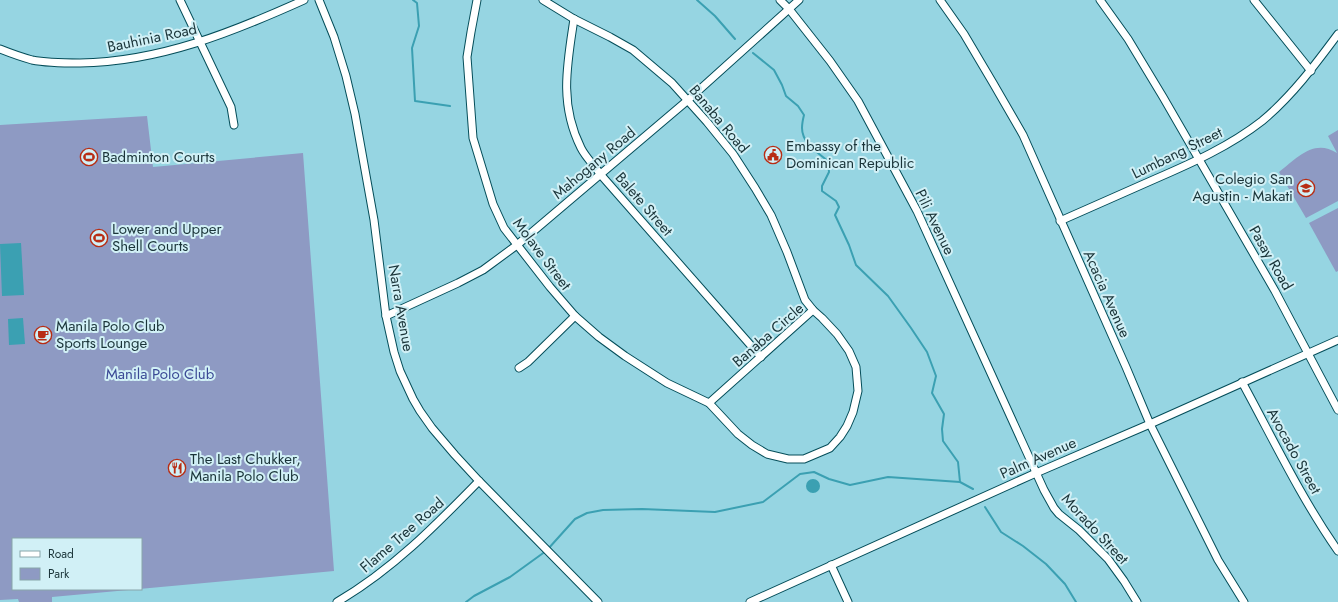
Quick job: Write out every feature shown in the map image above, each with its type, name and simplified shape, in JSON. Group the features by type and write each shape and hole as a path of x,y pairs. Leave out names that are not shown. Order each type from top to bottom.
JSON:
{"street":[{"path":"180,0 231,107 234,125"},
{"name":"Bauhinia Road","path":"0,49 32,60 47,62 99,63 129,60 200,42 258,20 304,0"},
{"name":"Narra Avenue","path":"319,0 334,38 346,76 361,141 374,220 386,316 400,371 416,405 432,428 479,481 598,602"},
{"name":"Molave Street","path":"477,0 470,32 467,57 473,138 493,204 504,228 550,287 575,316 599,337 667,383 709,403"},
{"name":"Banaba Road","path":"542,0 574,19 633,50 672,83 688,100 733,154 755,188 771,215 805,300 813,310"},
{"name":"Pili Avenue","path":"780,0 789,9 830,61 858,101 914,204 1036,473"},
{"name":"Mahogany Road","path":"386,316 430,297 483,270 517,245 688,100 799,0"},
{"name":"Acacia Avenue","path":"940,0 964,34 1023,135 1150,424 1218,560 1244,602"},
{"name":"Pasay Road","path":"1100,0 1128,39 1199,160 1275,291 1338,410"},
{"path":"1254,0 1311,71"},
{"name":"Balete Street","path":"574,19 566,66 568,106 573,128 582,149 601,175 761,356"},
{"name":"Lumbang Street","path":"1060,221 1199,160 1239,136 1261,121 1277,107 1311,71 1338,34"},
{"name":"Banaba Circle","path":"813,310 837,334 849,351 856,367 858,391 853,412 840,437 830,448 804,459 788,459 767,454 738,434 709,403 813,310"},
{"path":"519,368 528,362 575,316"},
{"name":"Palm Avenue","path":"750,602 1036,473 1338,340"},
{"name":"Avocado Street","path":"1242,382 1294,479 1338,551"},
{"name":"Morado Street","path":"1036,473 1054,508 1108,559 1137,602"},
{"name":"Flame Tree Road","path":"337,602 391,566 435,526 479,481"},
{"path":"831,565 848,602"}],"green space":[{"name":"Manila Polo Club","path":"147,116 153,167 303,153 334,571 142,589 142,538 12,538 12,590 128,590 52,597 52,602 19,602 18,599 0,600 0,125"},
{"path":"1338,130 1338,201 1306,218 1279,172 1299,156 1313,149 1329,149 1337,153 1328,136"},
{"path":"1338,208 1338,271 1336,272 1309,223"}],"shaded area":[{"path":"21,243 24,295 2,296 0,244"},
{"path":"23,318 25,344 9,345 8,319"},
{"path":"810,479 816,479 820,483 820,489 816,493 810,493 806,489 806,483"}],"waterway":[{"path":"413,0 417,3 419,26 412,48 415,101 450,106"},
{"path":"697,0 715,16 735,39"},
{"path":"753,53 774,70 786,96 798,106 804,115 802,128 807,143 828,161 829,172 822,186 822,191 836,201 839,207 835,215 849,245 856,265 888,296 927,352 936,376 932,393 944,414 942,429 943,441 958,462 960,482"},
{"path":"548,549 575,519 587,513 603,510 642,509 715,512 763,502 800,474 814,472 829,479 850,485 888,477 960,482 973,489"},
{"path":"985,507 1001,532 1023,546 1046,564 1065,584 1076,602"},
{"path":"466,602 474,596 510,577 546,551"}],"place":[{"name":"Embassy of the Dominican Republic","path":"773,155"},
{"name":"Badminton Courts","path":"89,157"},
{"name":"Colegio San Agustin - Makati","path":"1306,188"},
{"name":"Lower and Upper Shell Courts","path":"99,238"},
{"name":"Manila Polo Club Sports Lounge","path":"43,335"},
{"name":"The Last Chukker, Manila Polo Club","path":"177,468"}]}
